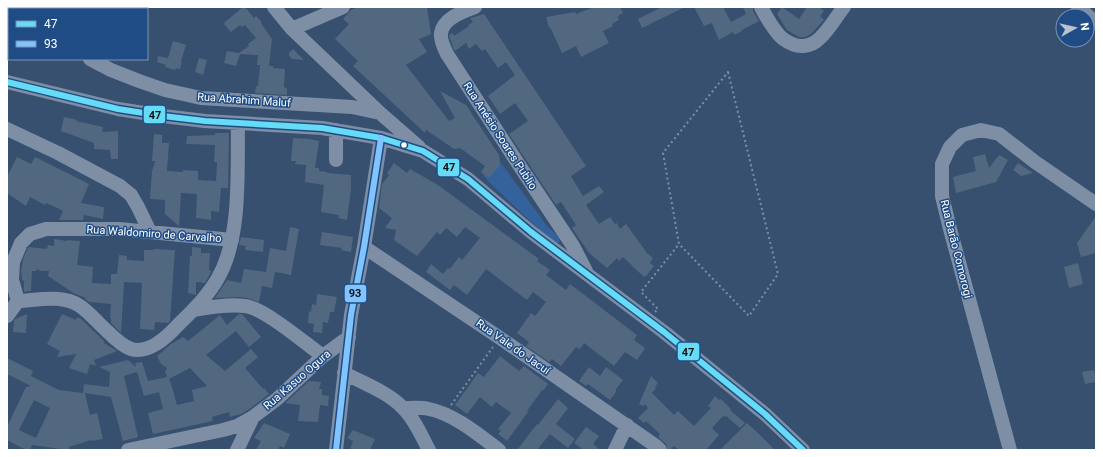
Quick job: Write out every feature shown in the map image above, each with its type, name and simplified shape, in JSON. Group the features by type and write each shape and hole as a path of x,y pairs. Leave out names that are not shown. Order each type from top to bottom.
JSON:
{"street":[{"path":"274,7 292,29 380,113 423,151 468,179 531,232 664,332 765,414 803,450"},
{"path":"292,29 343,7"},
{"name":"Rua Anésio Soares Publio","path":"475,7 458,14 446,23 441,32 442,44 512,156 573,246 588,275"},
{"path":"761,7 766,18 782,38 796,46 806,47 821,38 844,7"},
{"path":"1078,7 1096,23"},
{"name":"Rua Abrahim Maluf","path":"92,60 111,70 139,81 165,90 201,98 352,107 380,113"},
{"path":"7,82 118,109 205,121 322,128 381,138 423,151"},
{"path":"7,316 18,301 66,300 81,307 126,347 136,350 155,345 162,341 193,310 213,287 219,278 228,254 234,231 237,193 238,123"},
{"path":"7,129 58,153 120,186 131,196 150,232"},
{"path":"336,130 336,160"},
{"name":"Rua Barão Comorogi","path":"1010,450 942,196 942,164 950,147 962,135 981,130 999,134 1035,162 1096,204"},
{"path":"336,450 351,315 364,247 381,138"},
{"name":"Rua Waldomiro de Carvalho","path":"18,301 12,280 13,262 21,243 30,234 46,229 119,229 232,240"},
{"name":"Rua Vale do Jacuí","path":"364,247 627,425 660,450"},
{"path":"193,310 247,306 258,310 280,324 323,356"},
{"name":"Rua Kasuo Ogura","path":"128,450 237,426 253,417 277,399 323,356 349,337"},
{"path":"344,373 387,395 403,408 415,424 429,450"},
{"path":"403,408 428,408 445,414 499,450"},
{"path":"223,430 236,450 253,417"},
{"path":"615,450 627,425"}],"path":[{"path":"658,308 641,292 679,244 662,153 728,72 778,274 749,316 679,244"},
{"path":"445,414 500,338"}],"shaded area":[{"path":"496,156 547,226 559,237 560,242 553,243 483,175"}],"building":[{"path":"243,7 245,7 254,18 256,16 262,22 261,23 272,39 269,66 273,66 273,68 285,69 284,87 287,88 287,95 255,93 256,86 258,86 260,65 257,65 258,55 240,54 236,66 224,63 227,51 239,53 249,46 248,44 256,38 245,25 242,27 240,25 231,32 224,24"},
{"path":"359,7 427,7 431,34 419,39 427,52 406,65 449,121 455,118 440,91 466,105 499,155 500,162 498,168 489,178 481,172 485,166 460,148 454,149 426,130 425,133 353,66 358,61 335,39 349,24 343,19 351,10"},
{"path":"594,7 620,7 623,13 618,16 619,20 612,24 613,26 603,31 609,43 581,57 576,46 562,53 550,27 549,28 546,17 575,12 576,14"},
{"path":"662,7 685,7 642,28 638,19"},
{"path":"694,7 723,7 731,22 746,14 743,7 753,7 753,11 759,21 734,35 733,32 719,40 712,23 704,26"},
{"path":"782,7 799,19 807,7 819,7 824,11 820,16 824,20 811,34 805,37 799,37 787,30 777,14"},
{"path":"484,14 586,166 571,176 583,196 599,186 604,192 586,205 599,224 610,217 615,224 617,223 620,229 626,224 647,253 653,258 650,263 654,266 646,276 644,277 623,257 619,261 617,258 607,268 589,253 572,228 576,225 561,202 556,205 524,157 509,134 528,121 515,103 500,114 488,96 515,75 506,62 498,68 485,49 482,51 476,44 469,49 466,43 455,51 454,50 449,35 453,33 454,36 469,26 468,25 473,22 470,18"},
{"path":"173,41 186,45 180,69 176,68 175,70 165,67 166,65 157,62 158,56 168,58"},
{"path":"293,49 304,60 292,59 289,56 289,53"},
{"path":"199,58 207,60 203,75 195,72"},
{"path":"64,117 103,127 102,132 118,131 118,159 111,159 110,150 94,149 94,143 61,131"},
{"path":"215,133 229,133 228,188 221,188 219,212 211,211 211,220 196,218 197,194 181,193 179,226 165,214 165,200 150,199 152,171 155,161 152,161 154,134 162,135 162,143 169,143 167,171 198,171 198,180 216,181 217,162 214,162 215,145 186,144 187,136 215,135"},
{"path":"293,138 319,141 315,168 319,168 319,171 351,175 351,189 347,220 338,218 339,215 321,212 324,185 305,182 306,165 295,164 296,161 291,161"},
{"path":"985,154 989,168 999,155 1008,160 996,182 956,193 953,177 976,171 973,157"},
{"path":"17,157 31,164 35,157 89,184 81,203 104,207 103,219 84,215 83,220 59,220 63,211 46,203 45,205 30,197 26,206 7,193 7,177"},
{"path":"394,163 407,173 410,169 438,185 539,259 537,261 550,270 546,275 566,290 570,284 637,335 634,340 645,348 637,360 625,352 614,366 584,343 580,349 576,347 561,366 552,359 549,362 526,346 529,342 517,333 531,313 535,316 546,302 533,292 527,300 486,269 467,295 454,285 450,290 426,272 431,264 443,274 448,268 450,269 459,257 462,260 480,238 465,227 457,237 446,228 440,235 437,232 417,256 394,240 396,230 385,228 392,218 379,208 382,184 389,175 387,173"},
{"path":"1018,163 1033,173 1021,176 1013,170"},
{"path":"1096,216 1096,253 1081,257 1077,243"},
{"path":"290,227 299,229 291,275 275,272 272,288 262,286 259,302 239,297 215,298 227,280 241,283 244,269 266,272 270,248 286,251"},
{"path":"322,232 353,237 351,252 341,250 342,248 320,245"},
{"path":"241,237 264,240 263,252 245,250 246,246 239,245"},
{"path":"54,239 80,241 77,265 93,267 92,283 111,284 111,274 117,274 119,255 127,256 127,260 144,261 144,250 175,250 170,321 168,323 155,322 154,330 140,329 142,283 124,282 121,333 111,323 111,304 89,302 85,299 86,298 75,294 48,276 49,271 40,271 37,269 36,271 32,271 31,291 24,292 24,281 22,280 21,271 23,259 28,248 47,249 48,245 54,246"},
{"path":"192,247 201,248 201,253 210,253 210,274 205,283 196,282 196,295 188,293 190,256 192,256"},
{"path":"1078,263 1083,284 1069,288 1064,267"},
{"path":"317,294 337,297 334,312 330,312 328,323 323,322 322,333 313,332 314,324 308,323 309,311 311,312 312,304 316,305"},
{"path":"27,314 26,333 13,332 15,319"},
{"path":"62,314 76,320 76,318 80,318 104,341 104,343 117,351 94,360 96,366 90,364 87,374 69,368 76,354 57,357 60,351 47,344"},
{"path":"239,314 242,314 261,337 249,347 236,331 206,355 225,371 251,349 258,357 245,368 269,394 241,414 230,417 229,412 212,417 213,421 153,434 148,413 163,409 159,392 144,396 137,372 124,376 138,437 123,441 111,397 85,393 90,415 97,413 103,439 91,440 69,447 69,450 32,445 30,450 26,450 7,440 7,427 26,387 31,386 7,374 7,358 33,371 31,376 59,390 83,393 84,384 109,387 110,372 99,367 128,360 136,367 135,363 142,362 148,381 167,377 165,371 167,368 161,364 157,356 171,344 183,337 188,341 220,315 227,325","holes":["190,368 207,386 192,390 194,401 177,405 169,379","34,400 50,408 36,438 19,430"]},
{"path":"500,356 519,371 524,366 548,384 543,391 542,390 507,441 498,434 501,431 498,429 511,413 496,402 492,407 480,397 467,414 455,405 478,373 484,377"},
{"path":"589,367 600,376 606,367 623,380 610,400 588,384 586,386 579,381"},
{"path":"1094,370 1096,382 1085,384 1082,372"},
{"path":"651,376 658,383 652,393 674,415 678,411 694,426 711,408 708,406 715,396 719,400 721,399 731,409 730,410 745,423 740,428 726,416 723,416 712,428 719,435 706,450 679,450 674,446 668,450 666,444 658,437 660,434 646,421 644,423 638,418 648,408 645,404 644,406 639,404"},
{"path":"309,381 321,382 319,389 322,389 322,395 329,396 328,406 320,405 318,422 298,421 300,405 285,403"},
{"path":"558,399 568,408 556,424 575,439 568,448 550,434 537,450 517,450 537,424 538,425"},
{"path":"264,423 290,434 284,448 280,446 278,450 256,450 261,441 254,438"},
{"path":"747,423 759,434 775,450 720,450"},
{"path":"586,427 599,436 593,444 600,450 584,450 574,443"},
{"path":"353,430 375,439 370,450 350,450 353,441 347,438"}],"transit line":[{"name":"47","path":"7,82 118,109 205,121 322,128 381,138 423,151 468,179 531,232 664,332 765,414 803,450"},
{"name":"93","path":"336,450 351,315 364,247 381,138"}]}
